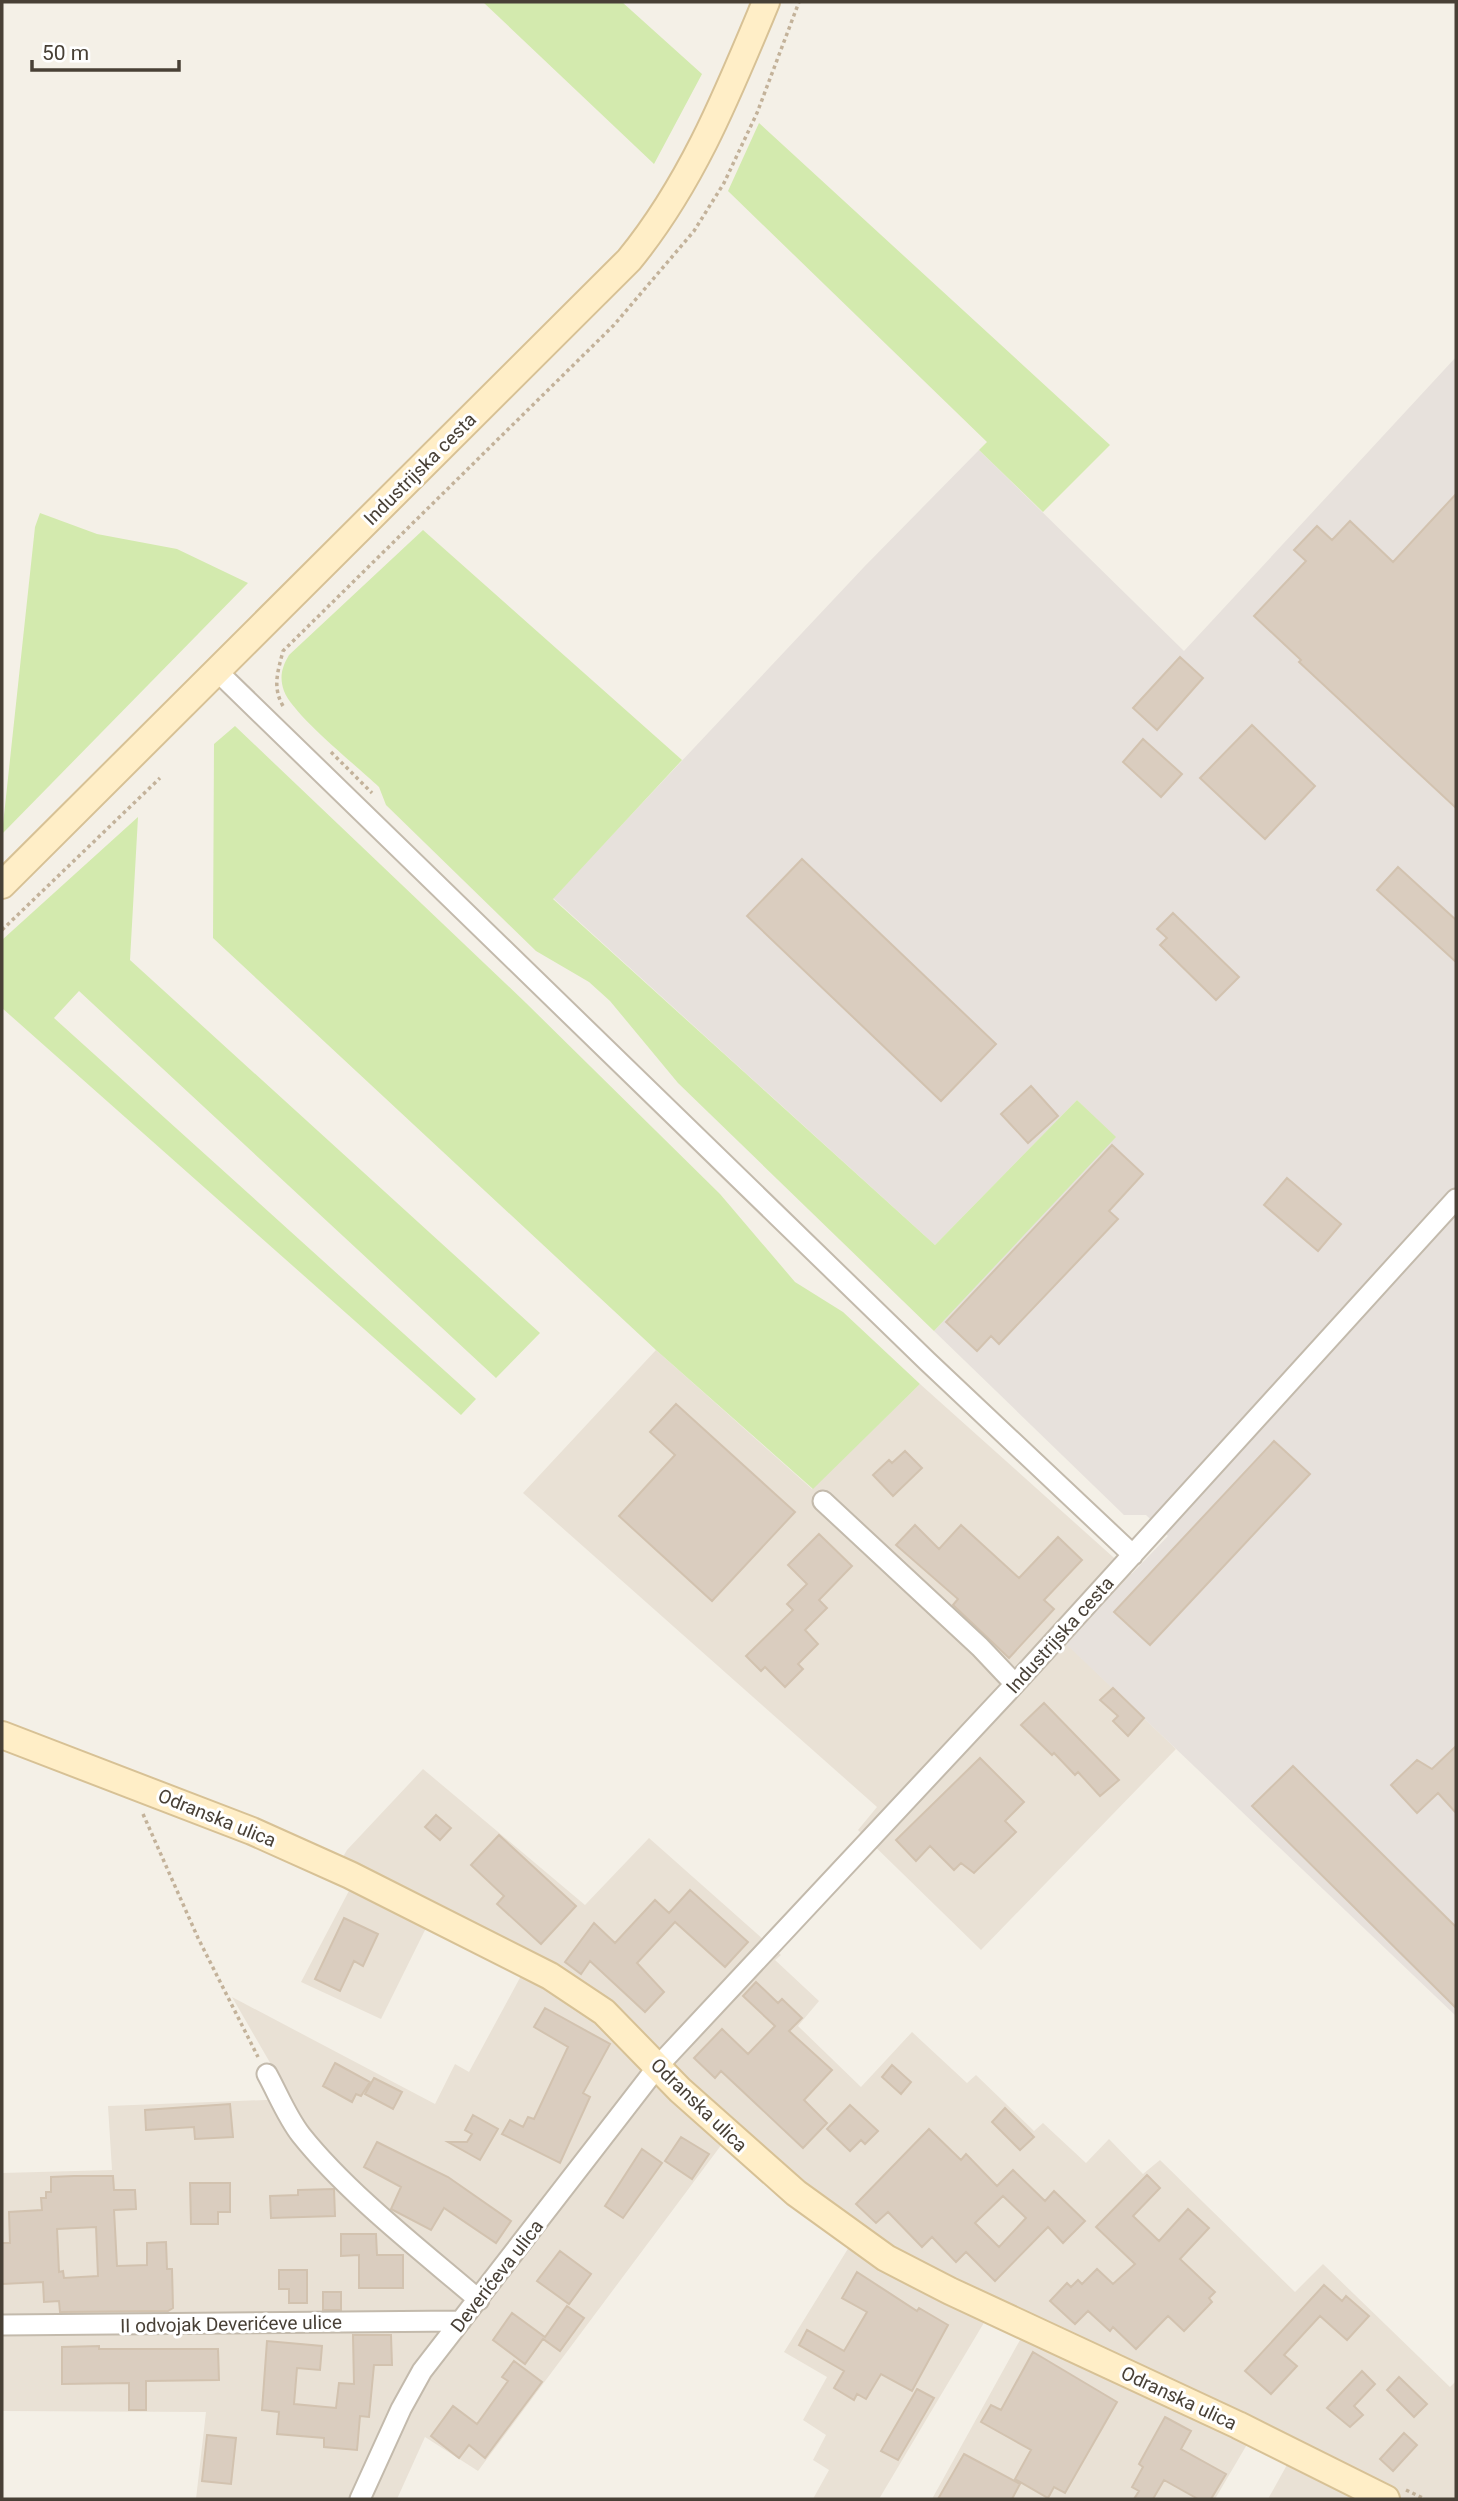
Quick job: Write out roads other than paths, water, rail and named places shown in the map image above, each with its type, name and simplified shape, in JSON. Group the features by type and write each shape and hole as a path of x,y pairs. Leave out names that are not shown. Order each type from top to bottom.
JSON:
{"main road":[{"name":"Industrijska cesta","path":"2,884 629,260 685,183 766,2"},
{"name":"Odranska ulica","path":"2,1735 252,1831 350,1875 550,1976 604,2012 720,2128 796,2193 886,2258 950,2291 1238,2425 1394,2493"}],"street":[{"path":"217,671 927,1361 1133,1555"},
{"name":"Industrijska cesta","path":"658,2066 1015,1684 1456,1199"},
{"path":"823,1501 980,1647 1015,1684"},
{"name":"Deverićeva ulica","path":"360,2499 401,2409 422,2371 658,2066"},
{"path":"267,2074 293,2123 315,2150 381,2215 479,2300"},
{"name":"II odvojak Deverićeve ulice","path":"2,2325 461,2321"}]}
